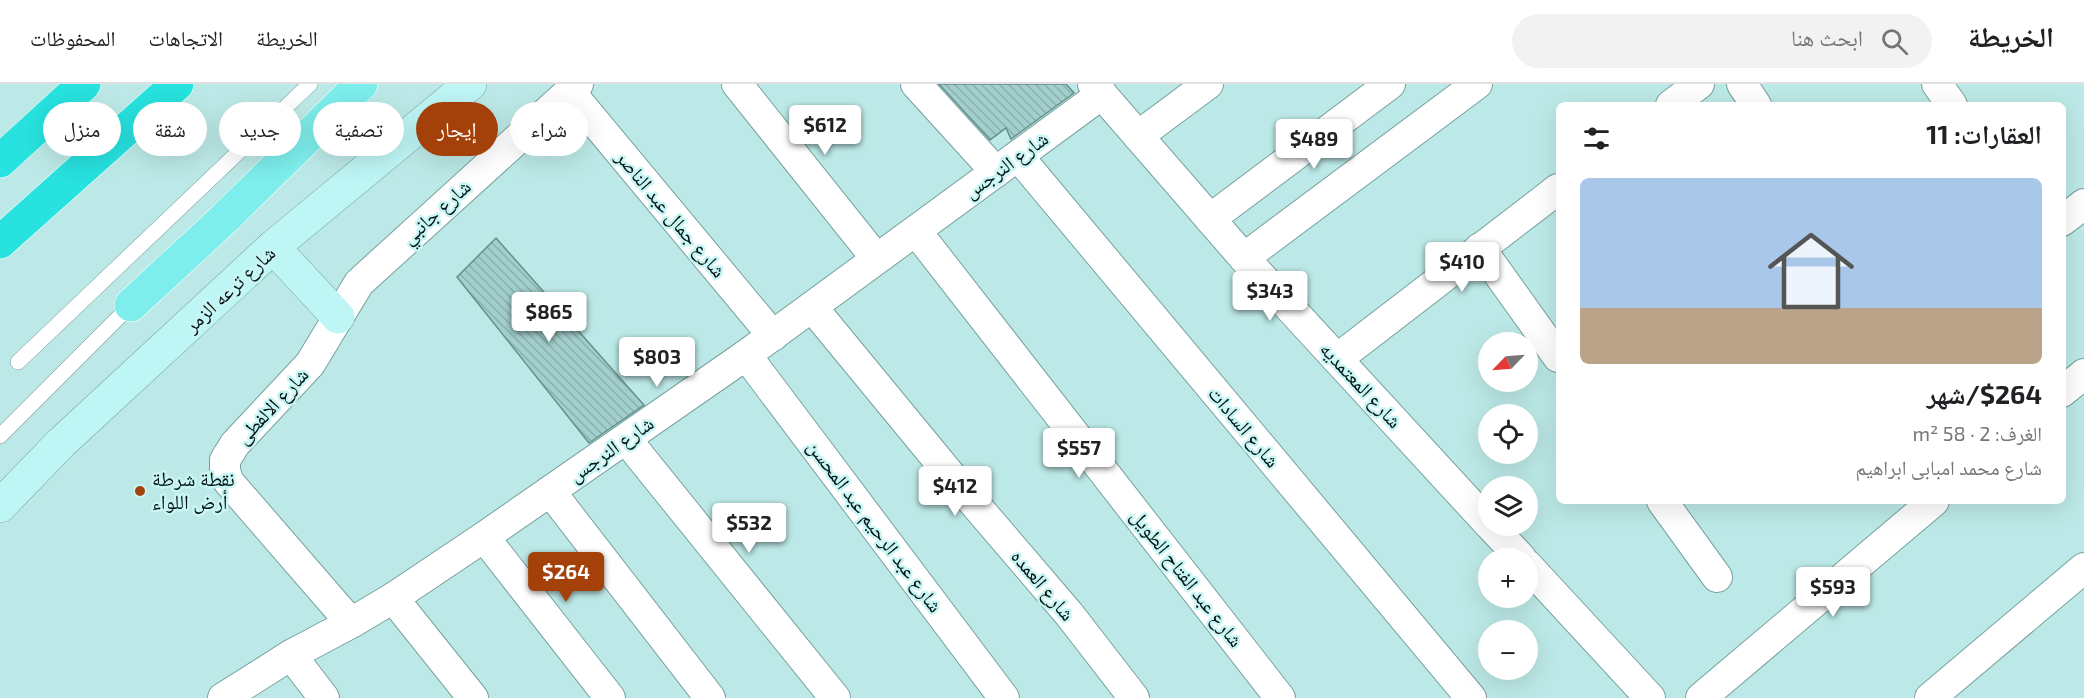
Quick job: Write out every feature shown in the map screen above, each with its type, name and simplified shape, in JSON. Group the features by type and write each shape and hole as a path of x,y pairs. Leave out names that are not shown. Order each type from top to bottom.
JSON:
{"highway":[{"path":"0,161 84,84"},
{"path":"0,242 177,84"}],"main road":[{"path":"131,306 226,217 361,84"}],"street":[{"name":"شارع ترعه الزمر","path":"0,506 61,443 273,247 470,84"},
{"path":"737,84 876,258"},
{"name":"شارع السادات","path":"916,84 1007,164 1471,698"},
{"path":"1138,136 1209,84"},
{"path":"1210,219 1390,84"},
{"path":"1244,258 1477,84"},
{"path":"1675,102 1699,84"},
{"path":"1742,84 1754,102"},
{"path":"1937,84 1950,102"},
{"name":"شارع جانبي","path":"344,306 369,272 574,88"},
{"name":"شارع جمال عبد الناصر","path":"574,88 773,336"},
{"name":"شارع النرجس","path":"223,698 291,655 393,598 626,439 773,336 876,258 1007,164 1098,89"},
{"name":"شارع المعتمديه","path":"1098,89 1244,258 1478,512"},
{"path":"1337,359 1556,191"},
{"path":"2066,218 2084,204"},
{"name":"شارع عبد الفتاح الطويل","path":"916,231 1280,698"},
{"path":"273,247 344,306"},
{"path":"1480,248 1556,354"},
{"name":"شارع الالفطى","path":"344,306 310,364 235,444 225,460 225,470 228,481 351,623"},
{"name":"شارع العمده","path":"812,307 956,482 1069,614 1134,698"},
{"name":"شارع عبد الرحيم عبد المحسن","path":"746,355 1004,698"},
{"path":"2066,389 2084,374"},
{"path":"626,439 835,698"},
{"path":"550,491 710,698"},
{"path":"1664,504 1717,577"},
{"path":"1701,698 1930,504"},
{"name":"شارع المعتمديه","path":"1500,536 1512,548"},
{"path":"484,537 610,698"},
{"path":"1930,698 2084,568"},
{"path":"1538,577 1650,698"},
{"path":"393,598 473,698"},
{"path":"291,655 324,698"}],"lane":[{"path":"18,362 310,84"},
{"path":"0,436 131,306"},
{"path":"0,427 18,417"}],"building":[{"path":"939,84 1066,84 1074,93 1011,139 1006,128 990,140"},
{"path":"496,238 644,405 589,443 457,277"}],"place":[{"name":"نقطة شرطة أرض اللواء","path":"140,491"}]}
